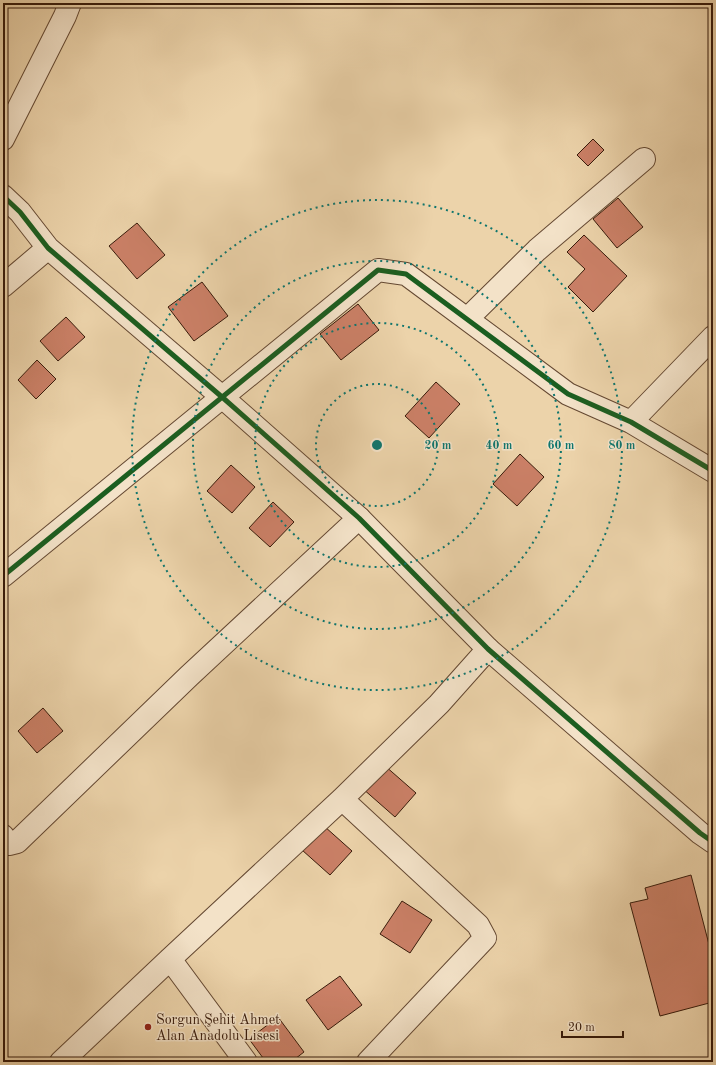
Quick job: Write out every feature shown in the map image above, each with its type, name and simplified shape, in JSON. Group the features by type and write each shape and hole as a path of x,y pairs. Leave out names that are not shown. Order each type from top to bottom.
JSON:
{"street":[{"path":"3,139 65,16 70,3"},
{"path":"467,319 537,250 644,159"},
{"path":"3,196 20,212 48,248 222,396 359,518 488,649 700,833 713,842"},
{"path":"3,286 48,248"},
{"path":"3,576 378,270 406,274 568,394 631,422 713,471"},
{"path":"631,422 713,337"},
{"path":"3,836 9,844 17,842 189,676 359,518"},
{"path":"61,1062 170,958 342,799 439,704 488,649"},
{"path":"342,799 478,925 485,938 368,1062"},
{"path":"170,958 246,1062"}],"building":[{"path":"593,139 604,150 588,166 577,155"},
{"path":"618,198 643,227 617,248 593,219"},
{"path":"137,223 165,255 137,279 109,246"},
{"path":"584,235 627,276 593,312 568,287 585,269 567,252"},
{"path":"202,282 228,316 194,341 168,307"},
{"path":"358,304 379,330 341,360 320,334"},
{"path":"66,317 85,337 58,361 40,341"},
{"path":"713,352 713,363 707,359"},
{"path":"37,360 56,379 36,399 18,380"},
{"path":"436,382 460,404 429,438 405,416"},
{"path":"520,454 544,477 517,506 493,484"},
{"path":"231,465 255,487 232,513 207,491"},
{"path":"273,502 294,522 270,547 249,528"},
{"path":"43,708 63,731 37,753 18,731"},
{"path":"384,765 416,793 395,817 362,788"},
{"path":"324,826 352,851 330,875 302,850"},
{"path":"691,875 713,960 713,1002 660,1016 630,903 648,899 645,888"},
{"path":"402,901 432,920 410,953 380,934"},
{"path":"340,976 362,1005 328,1030 306,1000"},
{"path":"278,1017 304,1052 291,1062 266,1062 249,1039"}],"cycle path":[{"path":"3,196 20,212 48,248 222,397 359,518 488,649 700,833 713,842"},
{"path":"3,576 378,270 406,274 568,394 631,422 713,471"}],"place":[{"name":"Sorgun Şehit Ahmet Alan Anadolu Lisesi","path":"148,1027"}]}
